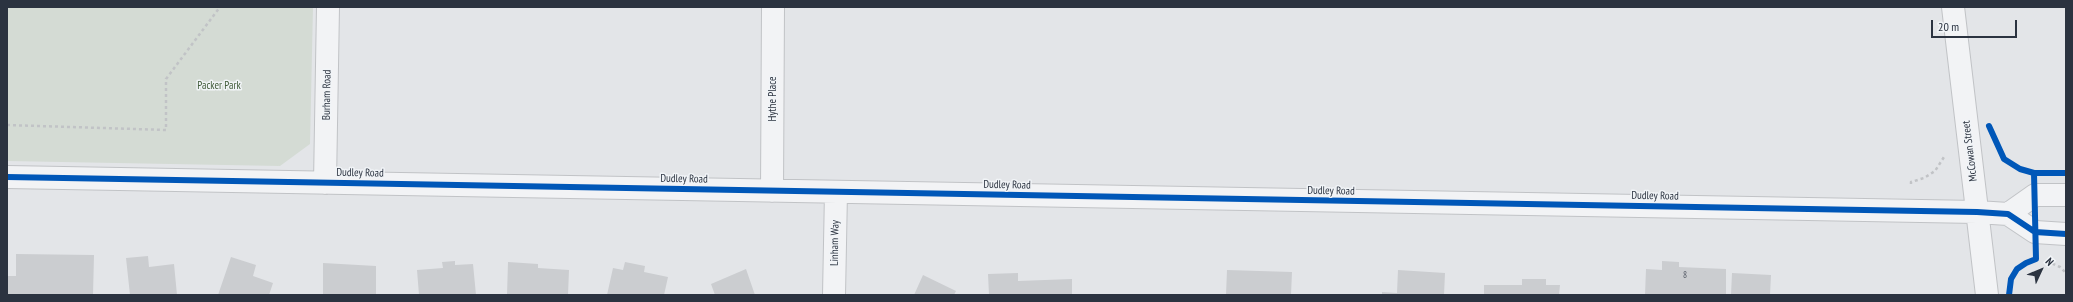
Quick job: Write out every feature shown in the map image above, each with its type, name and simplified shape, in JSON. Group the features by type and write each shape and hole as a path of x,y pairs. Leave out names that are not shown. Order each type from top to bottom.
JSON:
{"street":[{"name":"Burham Road","path":"325,183 328,7"},
{"name":"Hythe Place","path":"772,191 773,7"},
{"name":"McCowan Street","path":"1953,7 1987,295"},
{"name":"Dudley Road","path":"7,177 1977,212 2008,214 2036,232 2066,234"},
{"name":"Linham Way","path":"834,295 836,192"},
{"path":"2008,214 2035,195 2066,195"}],"path":[{"path":"7,125 166,130 166,80 220,7"},
{"path":"1914,211 1911,182 1924,178 1935,171 1945,154"},
{"path":"2036,232 2036,259 2049,261 2060,267 2066,273"}],"green space":[{"name":"Packer Park","path":"7,7 313,7 310,144 280,166 7,161"}],"building":[{"path":"16,254 94,255 93,295 7,295 7,276 16,276"},
{"path":"148,256 149,267 174,264 177,295 130,295 126,258"},
{"path":"231,257 256,265 253,276 273,283 269,295 218,295"},
{"path":"455,261 455,265 473,264 476,295 419,295 417,270 443,268 442,262"},
{"path":"1662,261 1679,262 1679,267 1726,269 1726,295 1645,295 1646,269 1662,270"},
{"path":"508,262 538,264 538,268 569,270 568,295 507,295"},
{"path":"625,262 645,266 644,272 668,277 664,295 607,295 613,268 623,270"},
{"path":"323,263 376,266 376,295 323,295"},
{"path":"746,269 755,295 715,295 711,284"},
{"path":"1227,270 1292,272 1291,295 1226,295"},
{"path":"1398,270 1445,273 1444,295 1382,295 1382,292 1397,293"},
{"path":"1018,273 1018,281 1072,279 1072,295 989,295 988,274"},
{"path":"1732,273 1771,275 1770,295 1731,295"},
{"path":"923,275 956,291 954,295 914,295"},
{"path":"1522,279 1546,279 1546,285 1560,285 1559,295 1484,295 1484,285 1522,285"}],"cycle path":[{"path":"1989,126 2004,159 2020,169 2034,173 2066,173"},
{"path":"2009,295 2011,279 2017,269 2036,259 2034,173"},
{"path":"7,177 1977,212 2008,214 2035,232 2066,234"}]}
